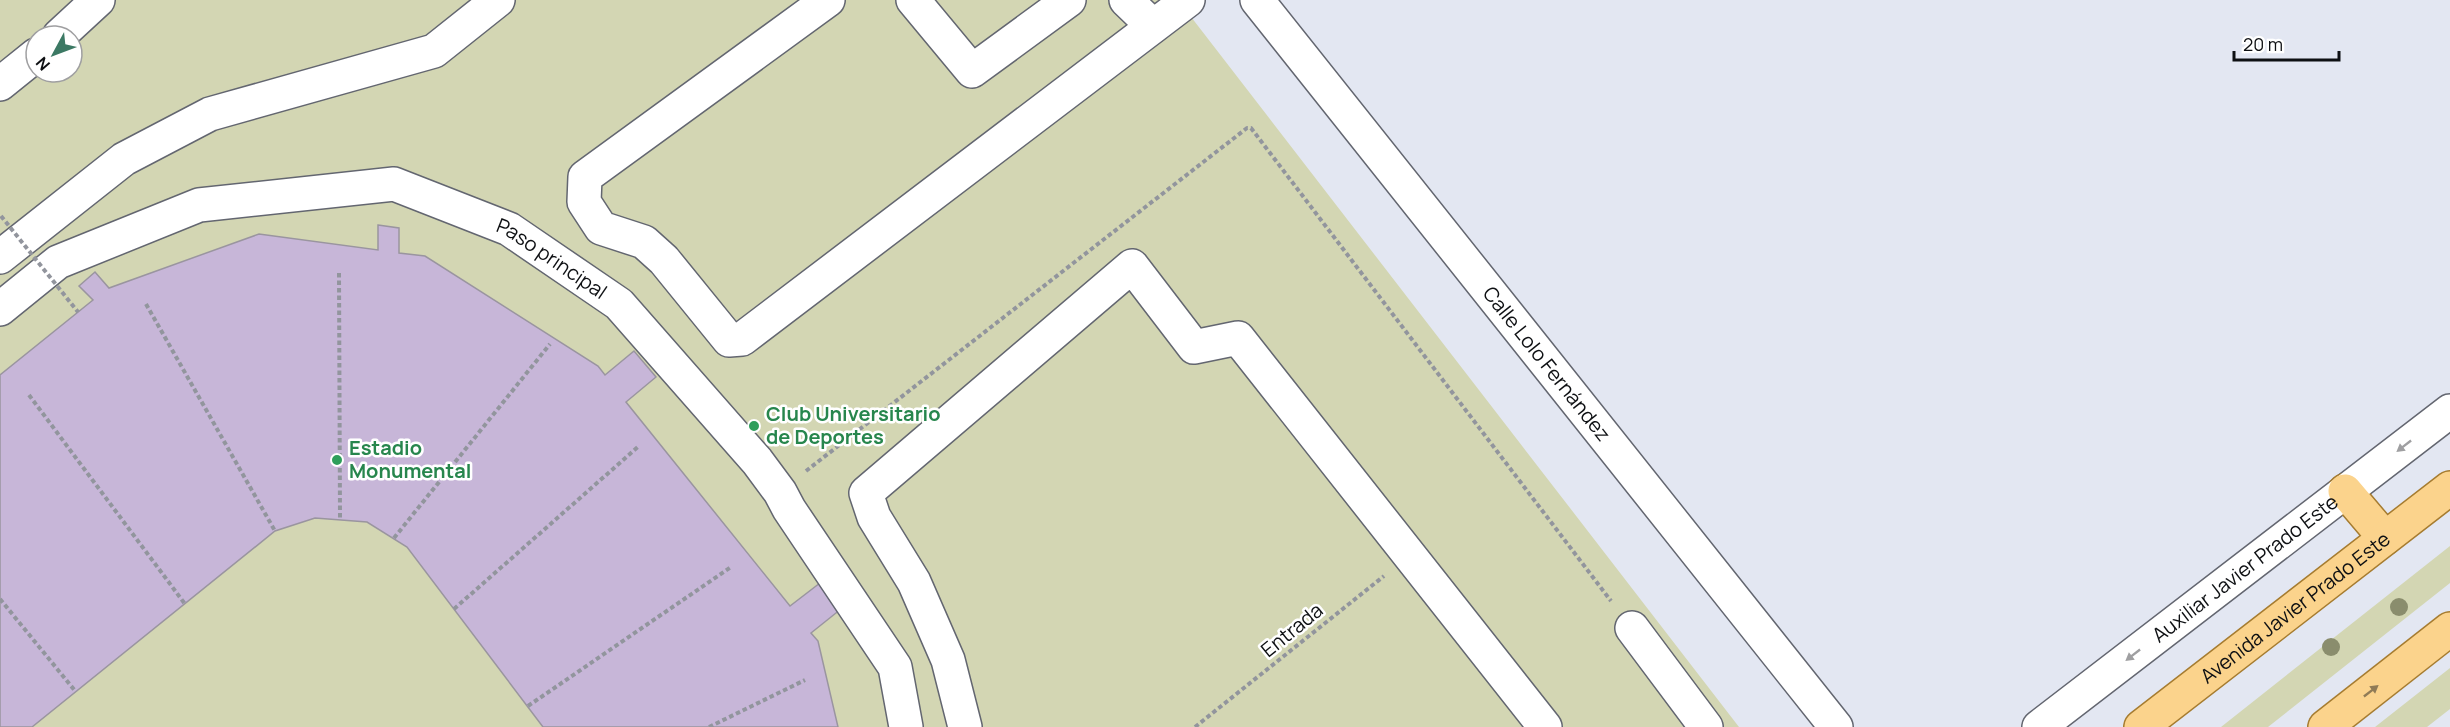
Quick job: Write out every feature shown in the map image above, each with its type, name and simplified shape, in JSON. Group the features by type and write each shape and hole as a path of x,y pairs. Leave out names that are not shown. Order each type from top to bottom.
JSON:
{"main road":[{"name":"Avenida Javier Prado Este","path":"2140,727 2450,488"},
{"path":"2345,491 2385,538"},
{"path":"2325,727 2450,629"}],"street":[{"path":"72,24 98,0"},
{"path":"0,257 124,159 210,114 434,51 498,0"},
{"path":"828,0 585,177 584,202 601,228 644,242 664,260 729,340 742,339 1188,0"},
{"path":"913,0 972,71 1069,0"},
{"path":"1125,0 1153,26"},
{"name":"Calle Lolo Fernández","path":"1257,0 1836,727"},
{"path":"0,84 24,65"},
{"name":"Paso principal","path":"0,309 58,262 199,205 394,184 509,229 619,304 757,461 780,492 789,509 895,667 906,727"},
{"path":"965,727 948,660 914,582 874,517 866,493 1132,266 1194,347 1238,338 1545,727"},
{"name":"Auxiliar Javier Prado Este","path":"2039,727 2450,411"},
{"path":"1632,628 1706,727"}],"path":[{"path":"1,216 78,312"},
{"path":"339,273 340,519"},
{"path":"146,304 275,531"},
{"path":"394,538 550,344"},
{"path":"29,395 185,604"},
{"path":"454,609 639,446"},
{"name":"Entrada","path":"1195,727 1409,556"},
{"path":"528,706 731,567"},
{"path":"0,599 76,692"},
{"path":"709,727 805,680"}],"green space":[{"name":"Club Universitario de Deportes","path":"0,0 1178,0 1739,727 0,727"},
{"path":"2450,546 2450,583 2268,727 2221,727"},
{"path":"2450,668 2450,709 2427,727 2375,727"}],"building":[{"name":"Estadio Monumental","path":"378,225 399,228 399,253 425,256 598,366 605,375 634,351 656,377 626,402 790,606 820,583 841,609 811,633 818,641 838,727 543,727 407,547 367,522 315,518 275,531 32,727 0,727 0,375 93,300 79,286 95,272 109,288 259,234 378,250"}],"place":[{"name":"Club Universitario de Deportes","path":"754,426"},
{"name":"Estadio Monumental","path":"337,460"}]}
